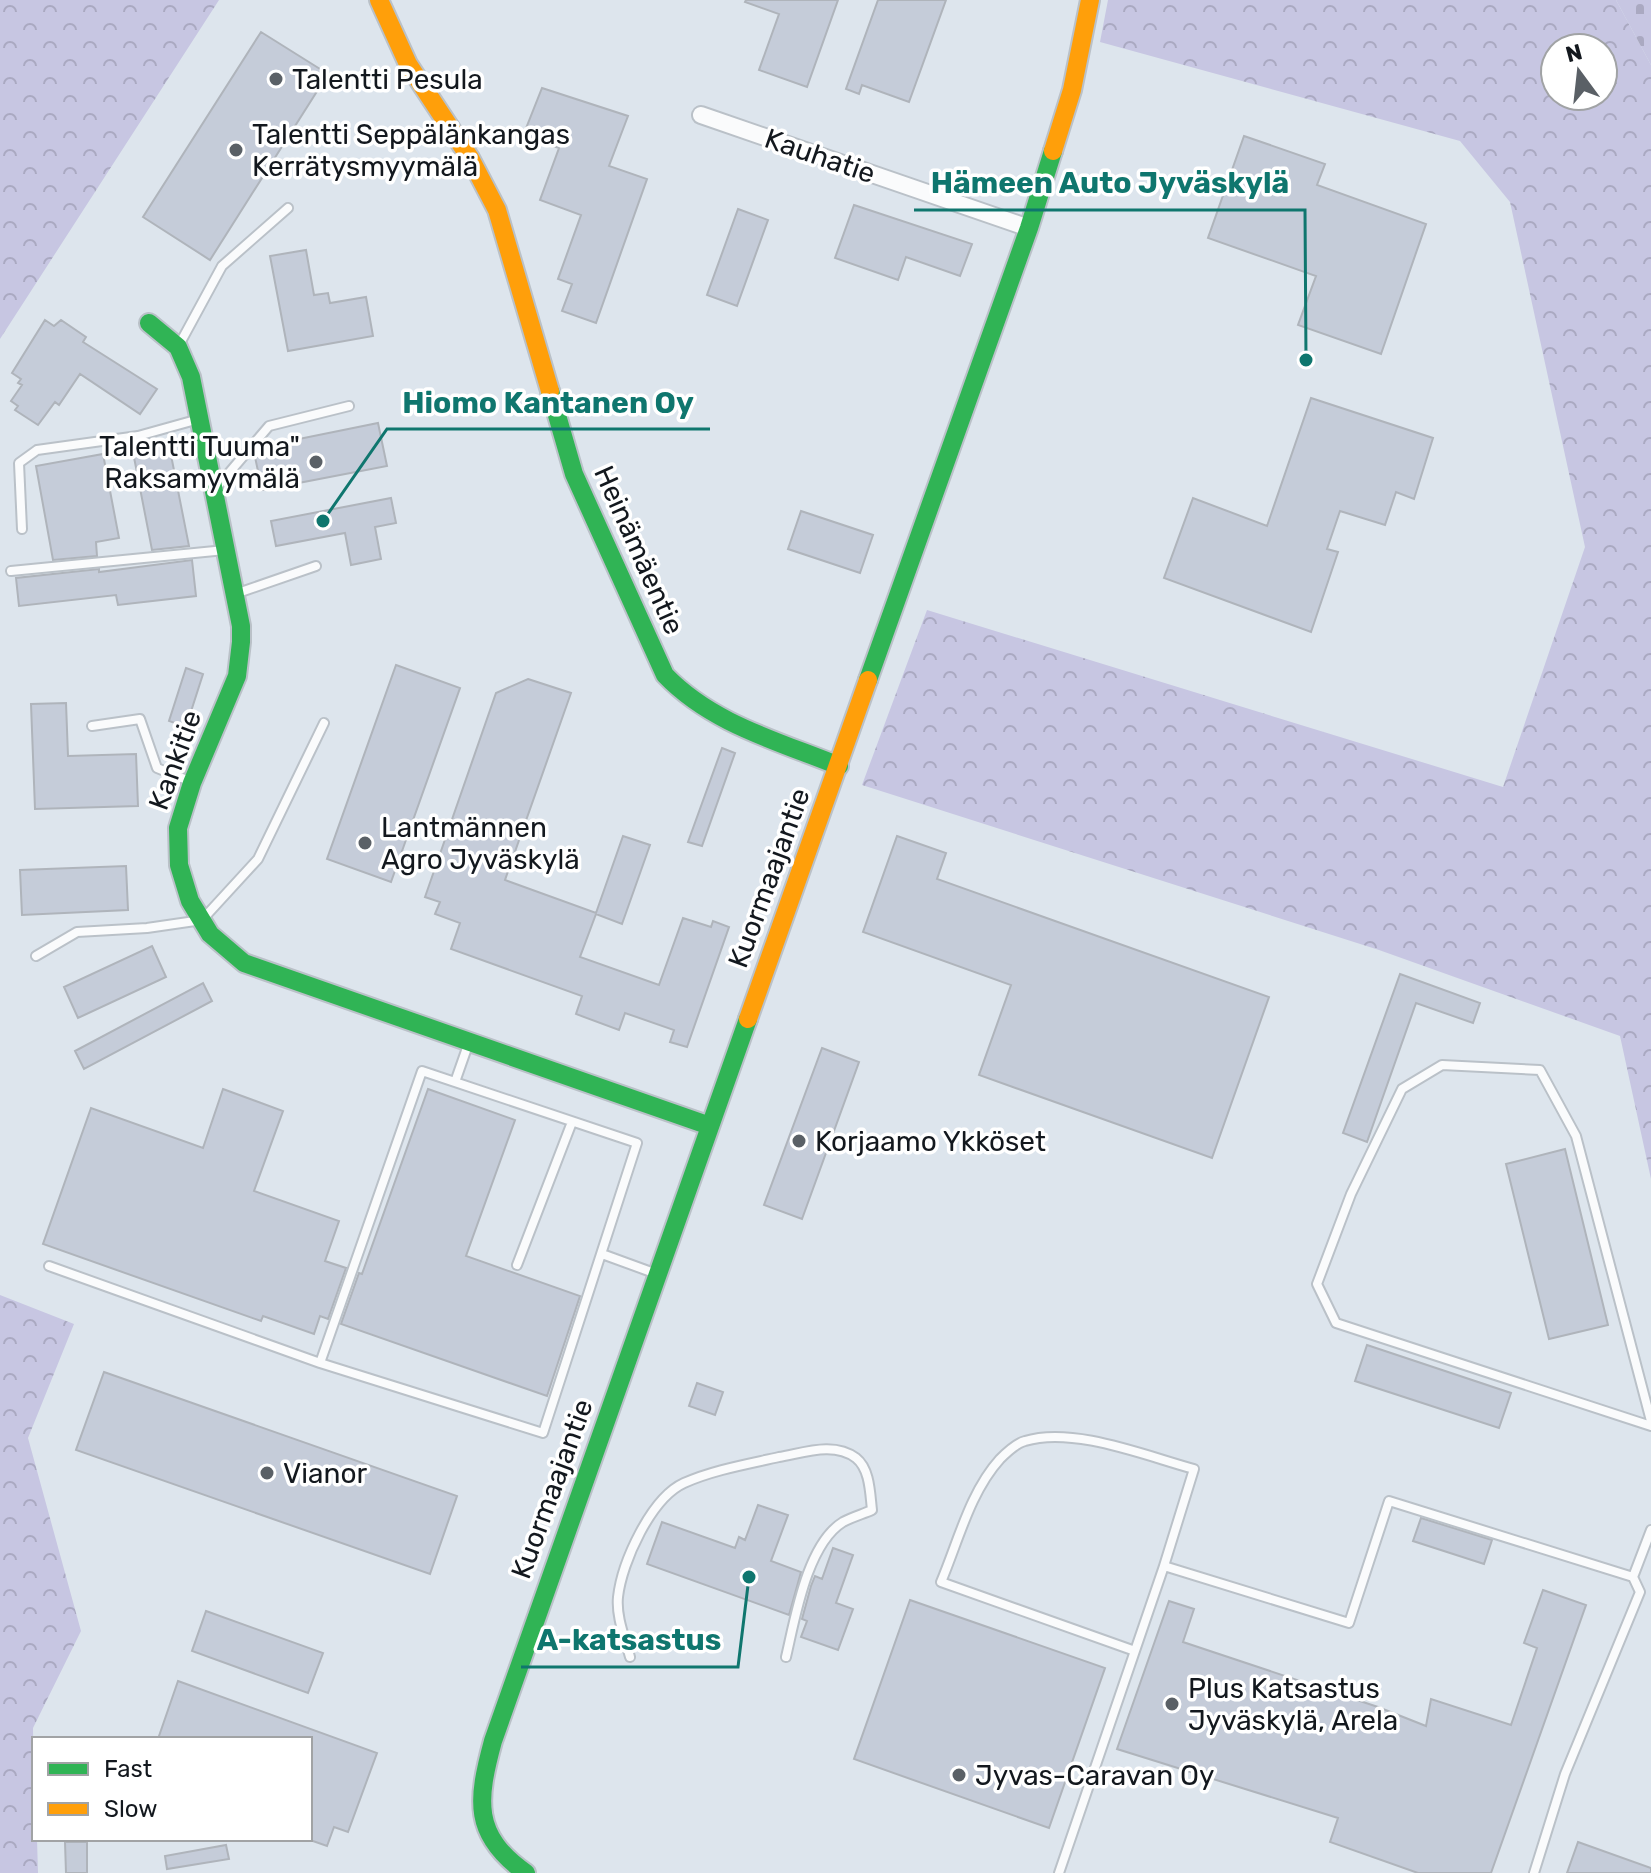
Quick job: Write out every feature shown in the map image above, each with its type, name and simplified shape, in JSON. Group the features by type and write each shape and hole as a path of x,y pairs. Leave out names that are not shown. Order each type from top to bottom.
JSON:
{"street":[{"name":"Heinämäentie","path":"379,0 408,64 470,158 497,210 574,474 665,675 676,689 701,708 839,766"},
{"name":"Kuormaajantie","path":"518,1871 507,1862 486,1828 482,1801 484,1771 508,1694 1029,228 1064,119 1090,0"},
{"name":"Kauhatie","path":"701,115 1029,228"},
{"name":"Kankitie","path":"149,323 178,347 191,377 241,626 237,676 192,783 178,828 179,865 190,901 210,934 244,963 710,1126"}],"lane":[{"path":"178,347 222,266 288,208"},
{"path":"214,491 269,426 349,406"},
{"path":"22,529 19,463 37,450 138,436 199,419"},
{"path":"11,571 226,550"},
{"path":"235,594 316,566"},
{"path":"92,726 140,719 157,768 192,783"},
{"path":"36,956 77,932 147,928 202,920 258,859 324,723"},
{"path":"455,1082 469,1042"},
{"path":"1442,1065 1540,1070 1576,1136 1651,1424 1336,1323 1317,1284 1351,1194 1402,1089 1442,1065"},
{"path":"49,1266 320,1363 543,1433 637,1143 422,1071 320,1363"},
{"path":"517,1265 572,1122"},
{"path":"602,1254 658,1275"},
{"path":"1059,1873 1135,1651 1164,1566 1194,1469 1103,1443 1050,1436 1022,1442 999,1460 976,1495 941,1582 1135,1651"},
{"path":"630,1657 621,1625 618,1597 630,1555 651,1512 681,1484 750,1463 831,1448 857,1459 869,1481 872,1510 841,1523 819,1548 786,1657"},
{"path":"1164,1566 1349,1623 1389,1501 1633,1577"},
{"path":"1534,1873 1565,1774 1640,1592 1633,1577 1651,1530"}],"green space":[{"path":"0,0 219,0 0,339"},
{"path":"1108,0 1616,0 1651,65 1651,1179 1620,1036 1379,950 862,785 927,610 1503,787 1585,547 1510,202 1460,141 1100,42"},
{"path":"1616,0 1651,0 1651,65"},
{"path":"0,1295 74,1324 28,1438 81,1631 33,1728 32,1841 37,1841 38,1873 0,1873"}],"building":[{"path":"746,0 838,0 807,87 759,70 779,14"},
{"path":"878,0 946,0 909,102 862,85 859,94 846,89"},
{"path":"261,32 328,74 210,260 143,217"},
{"path":"542,88 628,116 609,166 647,179 596,323 562,311 572,284 558,279 581,215 540,200 559,148 523,136"},
{"path":"1244,136 1325,164 1317,185 1426,224 1381,354 1298,325 1316,276 1208,238"},
{"path":"854,205 972,244 960,276 906,257 898,280 835,258"},
{"path":"738,209 768,220 737,306 707,295"},
{"path":"306,250 314,295 328,293 330,303 366,297 373,336 288,351 270,256"},
{"path":"45,320 54,326 61,320 86,337 83,342 157,389 140,414 80,374 59,405 55,402 38,425 15,410 18,406 11,401 22,385 18,383 21,379 12,373"},
{"path":"1311,398 1433,438 1414,499 1396,492 1385,525 1340,511 1327,549 1338,552 1311,632 1164,578 1193,498 1267,526"},
{"path":"378,423 387,466 262,490 255,457 280,452 279,443"},
{"path":"168,440 189,546 152,550 132,447"},
{"path":"103,454 119,538 96,542 97,556 53,560 36,466"},
{"path":"391,498 396,523 375,527 381,559 351,565 345,533 276,546 271,521"},
{"path":"801,511 873,535 860,573 788,549"},
{"path":"192,560 196,596 118,605 116,595 19,606 16,578 99,569 99,572"},
{"path":"396,665 460,688 391,882 327,859"},
{"path":"186,668 203,674 186,727 169,721"},
{"path":"528,679 571,693 505,880 596,913 623,836 650,845 622,924 596,914 580,957 659,985 683,918 711,927 713,921 729,927 687,1047 670,1042 674,1030 625,1013 619,1030 576,1014 582,996 451,949 460,923 435,914 440,902 425,897 496,693"},
{"path":"66,703 68,756 136,754 138,806 35,809 31,704"},
{"path":"722,748 735,753 702,846 688,842"},
{"path":"897,836 946,853 937,879 1269,997 1212,1158 979,1075 1011,985 863,932"},
{"path":"126,866 128,910 22,915 20,870"},
{"path":"152,946 166,977 78,1018 64,987"},
{"path":"1400,974 1480,1003 1473,1023 1416,1003 1367,1142 1343,1133"},
{"path":"203,983 212,1001 84,1069 75,1051"},
{"path":"822,1048 859,1062 802,1219 764,1205"},
{"path":"223,1089 283,1111 254,1191 339,1221 325,1261 346,1268 328,1319 320,1316 314,1334 263,1316 261,1321 43,1244 91,1108 203,1148"},
{"path":"428,1089 515,1120 466,1256 580,1296 547,1396 341,1324"},
{"path":"1565,1149 1608,1325 1549,1339 1506,1164"},
{"path":"1367,1345 1511,1393 1499,1428 1355,1381"},
{"name":"Vianor","path":"104,1372 457,1496 430,1574 76,1450"},
{"path":"697,1383 723,1392 715,1415 689,1406"},
{"path":"758,1505 788,1515 771,1561 801,1572 789,1615 647,1564 662,1522 735,1548 739,1537 745,1540"},
{"path":"1421,1518 1492,1540 1484,1564 1413,1541"},
{"path":"833,1548 853,1555 836,1603 853,1609 838,1650 801,1637 807,1621 802,1619 811,1586 815,1576 822,1579"},
{"path":"1543,1590 1586,1605 1491,1873 1418,1873 1330,1842 1338,1818 1117,1749 1169,1601 1194,1609 1183,1642 1426,1726 1431,1699 1511,1725 1537,1648 1524,1643"},
{"path":"910,1600 1105,1668 1049,1828 854,1759"},
{"path":"206,1611 323,1653 308,1693 192,1651"},
{"path":"178,1681 377,1753 348,1832 334,1827 327,1846 312,1841 312,1737 159,1737"},
{"path":"65,1842 87,1842 87,1873 66,1873"},
{"path":"1578,1842 1651,1868 1651,1873 1567,1873"},
{"path":"226,1845 229,1859 167,1869 165,1856"}],"traffic: fast":[{"path":"868,680 1029,228 1053,151"},
{"path":"149,323 178,347 191,377 241,626 237,676 192,783 178,828 179,865 190,901 210,934 244,963 710,1126"},
{"path":"550,391 574,474 665,675 683,692 725,719 839,766"},
{"path":"526,1873 496,1845 483,1815 484,1781 493,1741 748,1019"}],"traffic: slow":[{"path":"379,0 408,64 470,158 497,210 550,391"},
{"path":"1053,151 1072,90 1090,0"},
{"path":"748,1019 868,680"}],"place":[{"name":"Talentti Pesula","path":"276,79"},
{"name":"Talentti Seppälänkangas Kerrätysmyymälä","path":"236,150"},
{"name":"Hämeen Auto Jyväskylä","path":"1306,360"},
{"name":"Talentti Tuuma\" Raksamyymälä","path":"316,462"},
{"name":"Hiomo Kantanen Oy","path":"323,521"},
{"name":"Lantmännen Agro Jyväskylä","path":"365,843"},
{"name":"Korjaamo Ykköset","path":"799,1141"},
{"name":"Vianor","path":"267,1473"},
{"name":"A-katsastus","path":"749,1577"},
{"name":"Plus Katsastus Jyväskylä, Arela","path":"1172,1704"},
{"name":"Jyvas-Caravan Oy","path":"959,1775"}]}
